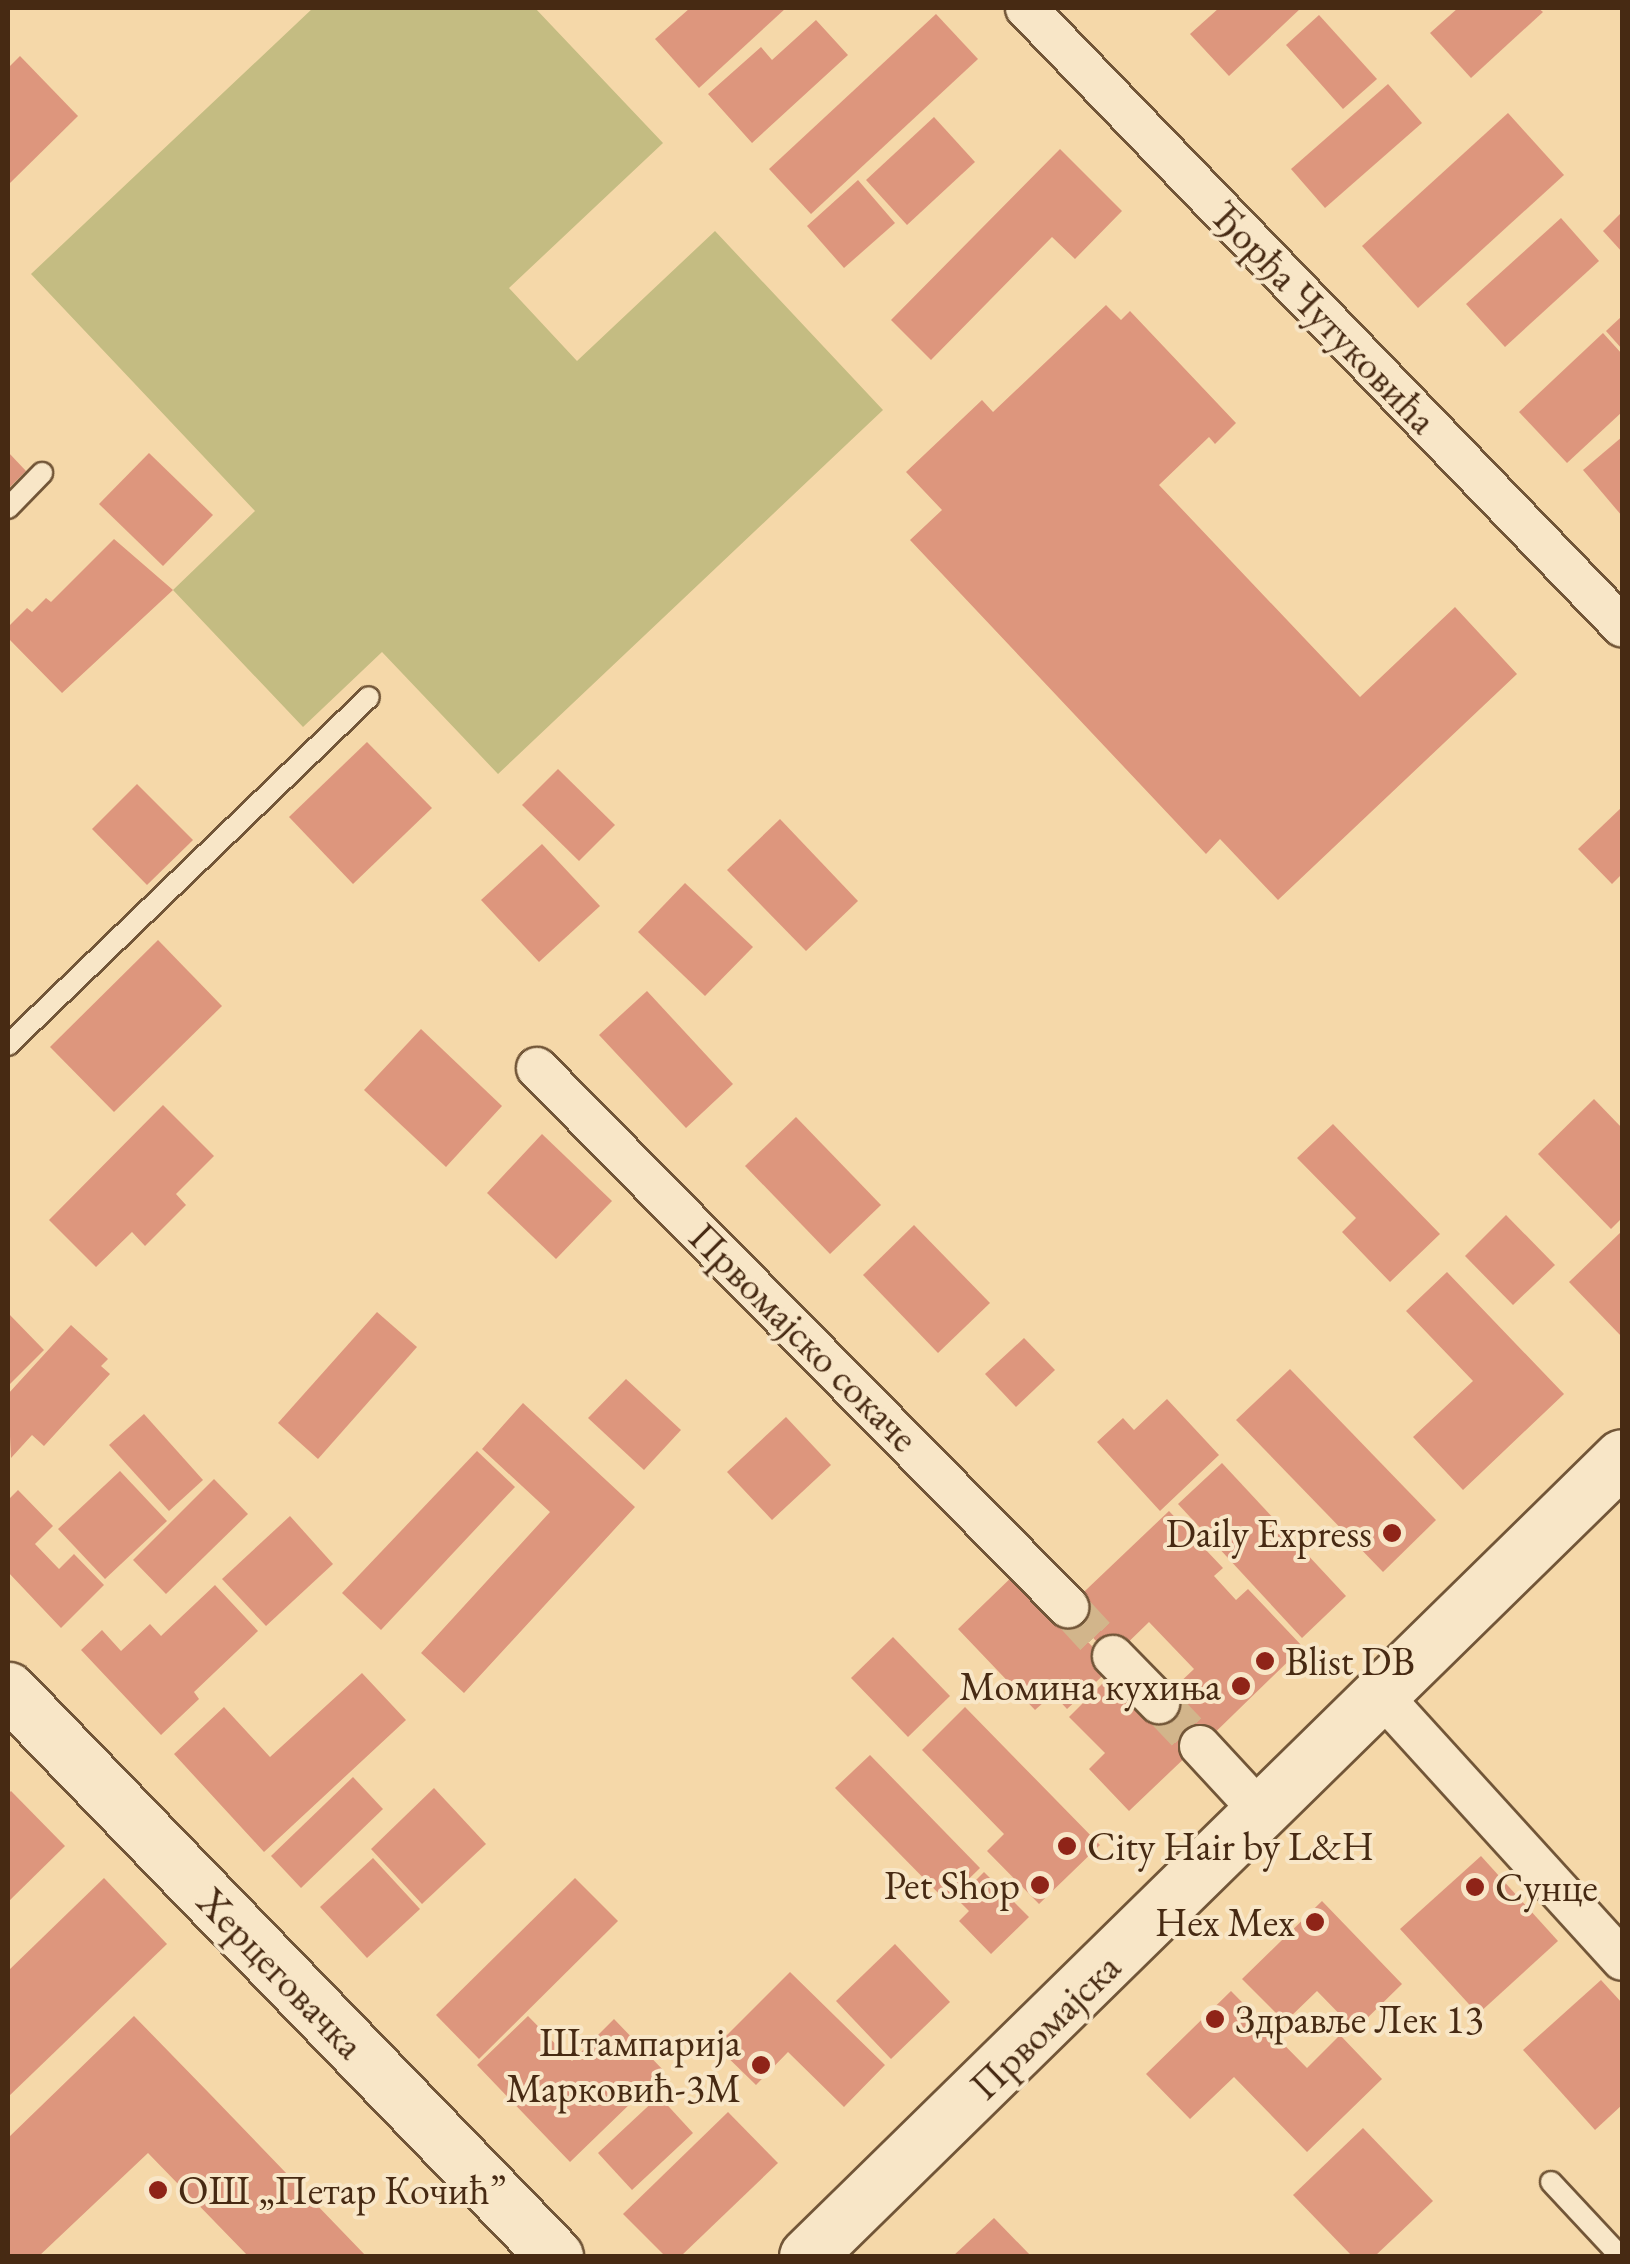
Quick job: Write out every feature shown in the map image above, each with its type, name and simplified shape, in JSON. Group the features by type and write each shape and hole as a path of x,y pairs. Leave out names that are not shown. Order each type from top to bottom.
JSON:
{"main road":[{"name":"Првомајска","path":"808,2256 1383,1697 1622,1457"},
{"name":"Херцеговачка","path":"8,1690 555,2256"}],"street":[{"name":"Ђорђа Чутуковића","path":"1026,8 1622,626"},
{"name":"Првомајско сокаче","path":"537,1068 1068,1607"},
{"path":"1113,1656 1158,1703"},
{"path":"1383,1697 1622,1960"},
{"path":"1200,1746 1263,1814"}],"lane":[{"path":"8,508 42,473"},
{"path":"8,1045 369,698"},
{"path":"1552,2182 1620,2256"}],"shaded area":[{"path":"313,8 535,8 663,143 509,288 577,361 715,231 883,410 498,774 382,652 303,727 173,590 255,511 31,274"}],"building":[{"path":"690,8 786,8 699,88 655,39"},
{"path":"1219,8 1301,8 1229,76 1190,34"},
{"path":"1458,8 1538,8 1543,12 1471,78 1430,33"},
{"path":"936,14 978,59 811,214 769,169"},
{"path":"1319,15 1377,79 1343,109 1286,45"},
{"path":"816,20 848,55 752,143 708,94 761,47 772,60"},
{"path":"20,56 78,116 8,185 8,68"},
{"path":"1388,84 1422,123 1325,208 1291,169"},
{"path":"1508,113 1564,175 1418,308 1362,246"},
{"path":"934,117 975,162 907,225 866,180"},
{"path":"1060,149 1122,211 1075,259 1052,237 931,360 891,320"},
{"path":"858,180 895,223 844,268 807,226"},
{"path":"1622,212 1622,252 1603,231"},
{"path":"1561,218 1599,261 1505,347 1466,304"},
{"path":"1106,305 1121,320 1130,311 1236,423 1215,444 1209,437 1159,485 1360,697 1455,607 1517,674 1278,900 1220,839 1206,854 910,540 942,510 906,472 982,400 993,412"},
{"path":"1622,316 1622,349 1606,331"},
{"path":"1603,333 1622,354 1622,412 1567,463 1519,412"},
{"path":"1622,437 1622,516 1583,470"},
{"path":"8,452 26,471 8,489"},
{"path":"149,453 213,515 163,566 99,504"},
{"path":"114,539 173,590 62,693 8,638 8,627 27,608 32,612 46,598 51,602"},
{"path":"367,742 432,808 353,884 289,817"},
{"path":"558,769 615,825 579,861 522,805"},
{"path":"137,784 193,840 147,885 92,829"},
{"path":"1622,807 1622,874 1612,884 1578,849"},
{"path":"780,819 858,901 806,951 727,870"},
{"path":"542,844 600,906 539,962 481,900"},
{"path":"685,883 753,947 705,996 638,932"},
{"path":"158,940 222,1006 114,1112 50,1047"},
{"path":"647,991 733,1084 686,1128 599,1035"},
{"path":"421,1029 502,1106 446,1167 364,1090"},
{"path":"1594,1099 1622,1128 1622,1218 1611,1229 1538,1154"},
{"path":"163,1105 214,1156 176,1194 186,1205 145,1246 132,1232 96,1267 49,1220"},
{"path":"796,1117 881,1205 830,1254 745,1166"},
{"path":"1333,1124 1440,1234 1390,1282 1342,1232 1356,1218 1297,1158"},
{"path":"542,1134 612,1201 556,1259 487,1193"},
{"path":"1506,1215 1555,1265 1513,1305 1465,1256"},
{"path":"914,1225 990,1303 938,1353 863,1275"},
{"path":"1622,1231 1622,1337 1569,1282"},
{"path":"1447,1272 1564,1394 1463,1490 1413,1437 1473,1381 1406,1311"},
{"path":"377,1312 417,1347 318,1459 278,1423"},
{"path":"8,1313 44,1350 8,1386"},
{"path":"71,1325 108,1359 101,1366 110,1374 44,1446 32,1435 11,1458 8,1394"},
{"path":"1024,1338 1055,1370 1016,1407 985,1374"},
{"path":"1290,1369 1436,1520 1383,1572 1236,1420"},
{"path":"626,1379 681,1430 644,1470 588,1418"},
{"path":"1167,1399 1219,1455 1160,1511 1097,1442 1123,1418 1134,1430"},
{"path":"523,1403 635,1507 464,1693 421,1653 550,1512 482,1449"},
{"path":"144,1414 203,1480 169,1511 109,1445"},
{"path":"786,1417 831,1465 772,1520 727,1472"},
{"path":"477,1451 515,1487 381,1630 342,1593"},
{"path":"1222,1463 1346,1596 1302,1638 1178,1504"},
{"path":"120,1471 167,1521 105,1579 58,1529"},
{"path":"214,1479 248,1514 166,1594 133,1560"},
{"path":"18,1490 53,1526 35,1544 59,1569 74,1554 104,1585 61,1628 8,1572 8,1500"},
{"path":"1169,1511 1223,1568 1214,1576 1236,1600 1248,1589 1303,1647 1198,1749 1156,1705 1194,1669 1149,1622 1112,1658 1066,1609"},
{"path":"290,1516 333,1564 266,1626 222,1579"},
{"path":"1019,1570 1112,1667 1067,1709 1053,1694 1035,1710 958,1629"},
{"path":"215,1585 258,1631 194,1692 199,1699 161,1735 81,1650 102,1630 121,1651 150,1624 161,1636"},
{"path":"893,1637 950,1696 908,1737 851,1678"},
{"path":"1115,1671 1192,1751 1129,1811 1089,1769 1105,1753 1069,1717"},
{"path":"362,1673 406,1720 264,1852 174,1754 224,1707 270,1757"},
{"path":"965,1707 1100,1845 1039,1904 987,1851 1004,1834 922,1750"},
{"path":"870,1755 980,1868 946,1901 835,1788"},
{"path":"353,1777 383,1809 301,1888 271,1856"},
{"path":"434,1788 486,1844 422,1904 371,1849"},
{"path":"11,1791 65,1846 8,1902 8,1794"},
{"path":"1481,1856 1558,1941 1478,2014 1400,1929"},
{"path":"373,1858 420,1909 367,1958 320,1907"},
{"path":"984,1872 1029,1917 991,1954 959,1921 969,1911 957,1899"},
{"path":"104,1878 167,1944 8,2097 8,1971"},
{"path":"575,1878 618,1921 479,2059 436,2015"},
{"path":"1322,1901 1402,1984 1355,2030 1317,1991 1285,2022 1242,1979"},
{"path":"895,1944 950,2002 891,2059 836,2001"},
{"path":"790,1972 885,2065 844,2107 788,2052 756,2085 716,2046"},
{"path":"1601,1980 1622,2003 1622,2105 1595,2130 1523,2050"},
{"path":"1231,1991 1307,2068 1340,2035 1382,2079 1307,2152 1234,2077 1190,2119 1146,2074"},
{"name":"ОШ „Петар Кочић”","path":"134,2016 366,2256 248,2256 148,2153 39,2256 8,2256 8,2138"},
{"path":"528,2016 572,2061 614,2019 664,2071 570,2162 477,2065"},
{"path":"659,2096 693,2133 632,2190 598,2153"},
{"path":"728,2112 778,2163 681,2256 665,2256 623,2214"},
{"path":"1363,2128 1433,2201 1375,2256 1352,2256 1293,2195"},
{"path":"994,2218 1031,2256 953,2256"}],"tunnel":[{"path":"1068,1607 1113,1656"},
{"path":"1159,1703 1200,1746"}],"place":[{"name":"Daily Express","path":"1392,1533"},
{"name":"Blist DB","path":"1265,1661"},
{"name":"Момина кухиња","path":"1241,1686"},
{"name":"City Hair by L&H","path":"1067,1846"},
{"name":"Pet Shop","path":"1040,1885"},
{"name":"Сунце","path":"1475,1887"},
{"name":"Hex Mex","path":"1315,1922"},
{"name":"Здравље Лек 13","path":"1215,2019"},
{"name":"Штампарија Марковић-3М","path":"761,2065"},
{"name":"ОШ „Петар Кочић”","path":"158,2190"}]}
